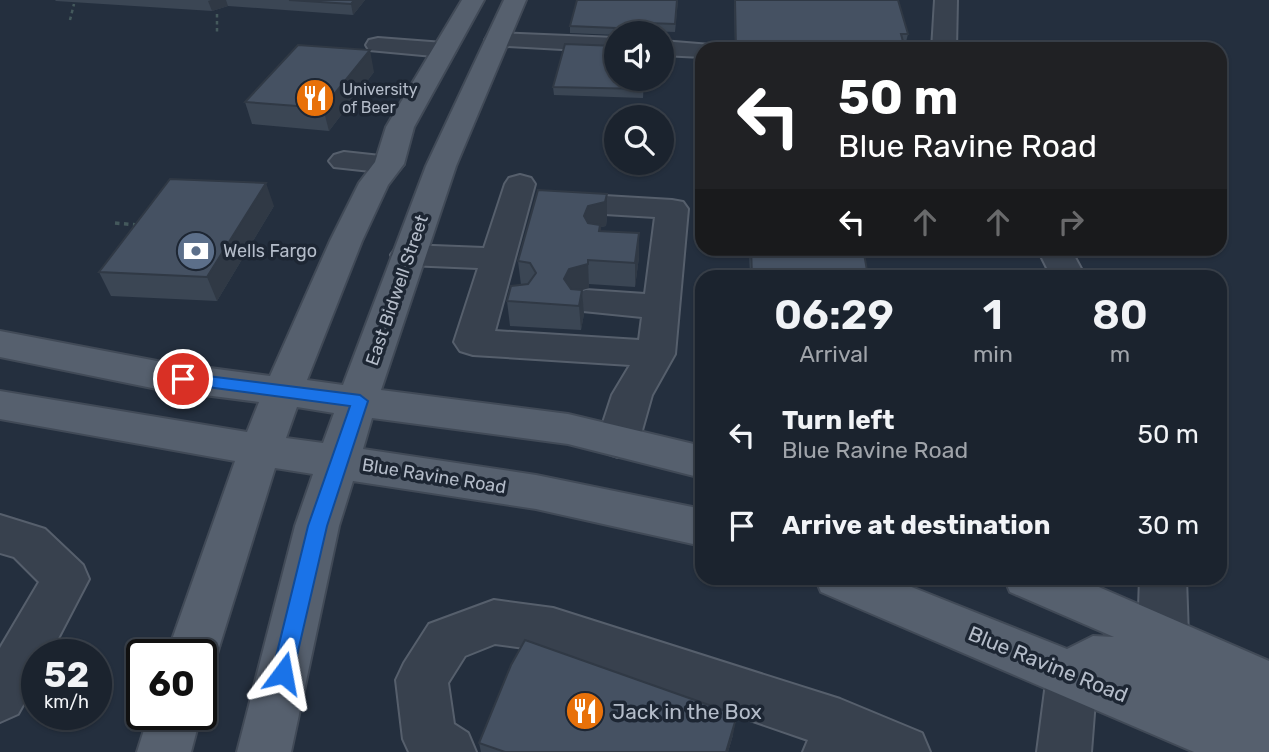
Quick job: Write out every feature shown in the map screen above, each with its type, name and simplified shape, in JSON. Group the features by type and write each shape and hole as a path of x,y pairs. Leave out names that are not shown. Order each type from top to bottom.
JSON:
{"main road":[{"path":"197,639 234,519 282,393 346,241 374,183 389,164 400,127 473,0"},
{"path":"491,0 479,29 483,36 498,40"},
{"name":"East Bidwell Street","path":"264,752 317,526 408,255 444,159 515,0"},
{"path":"444,50 461,51 469,56 449,103 441,133 444,159"},
{"path":"0,344 157,375 568,429 695,460"},
{"name":"Blue Ravine Road","path":"0,405 260,450 536,492 695,526"},
{"name":"Blue Ravine Road","path":"855,585 1258,752"},
{"path":"1043,585 1163,636 1269,686"},
{"path":"1072,675 1093,659 1161,664 1269,715"},
{"path":"164,752 170,730"}],"lane":[{"path":"944,42 946,0"},
{"path":"498,40 604,45"},
{"path":"378,45 444,50"},
{"path":"674,49 695,50"},
{"path":"344,161 389,164"},
{"path":"408,255 514,222 672,209 655,241 661,307 656,354 632,395 618,441"},
{"path":"514,222 502,296 473,342 656,354"},
{"path":"586,302 661,307"},
{"path":"0,534 29,542 66,579 0,697"},
{"path":"1163,585 1163,636"},
{"path":"449,752 430,739 422,680 447,639 494,622 553,630 835,738 903,752"},
{"path":"1064,752 1072,675"}],"path":[{"path":"70,20 74,4"},
{"path":"217,13 217,32"},
{"path":"115,223 149,227"}],"building":[{"path":"289,0 354,0 351,4"},
{"path":"577,0 677,0 675,24 674,21 604,21 604,27 570,26"},
{"path":"735,0 898,0 908,34 901,34 903,42 736,42"},
{"path":"565,44 604,46 604,88 553,87"},
{"path":"298,45 370,50 323,108 245,102"},
{"path":"170,179 266,183 207,277 99,272"},
{"path":"538,190 607,194 605,202 588,206 584,216 588,223 600,225 599,231 639,233 635,263 588,260 588,264 569,269 564,279 571,289 582,290 579,306 507,301 511,286 528,284 536,273 530,263 518,261"},
{"path":"751,256 864,256 867,270 752,270"},
{"name":"Jack in the Box","path":"525,640 737,715 726,752 505,752 479,743 511,665"}],"place":[{"name":"University of Beer","path":"315,98"},
{"name":"Wells Fargo","path":"196,251"},
{"name":"Jack in the Box","path":"585,711"}],"route":[{"path":"183,379 360,401 317,526 283,673"}]}
